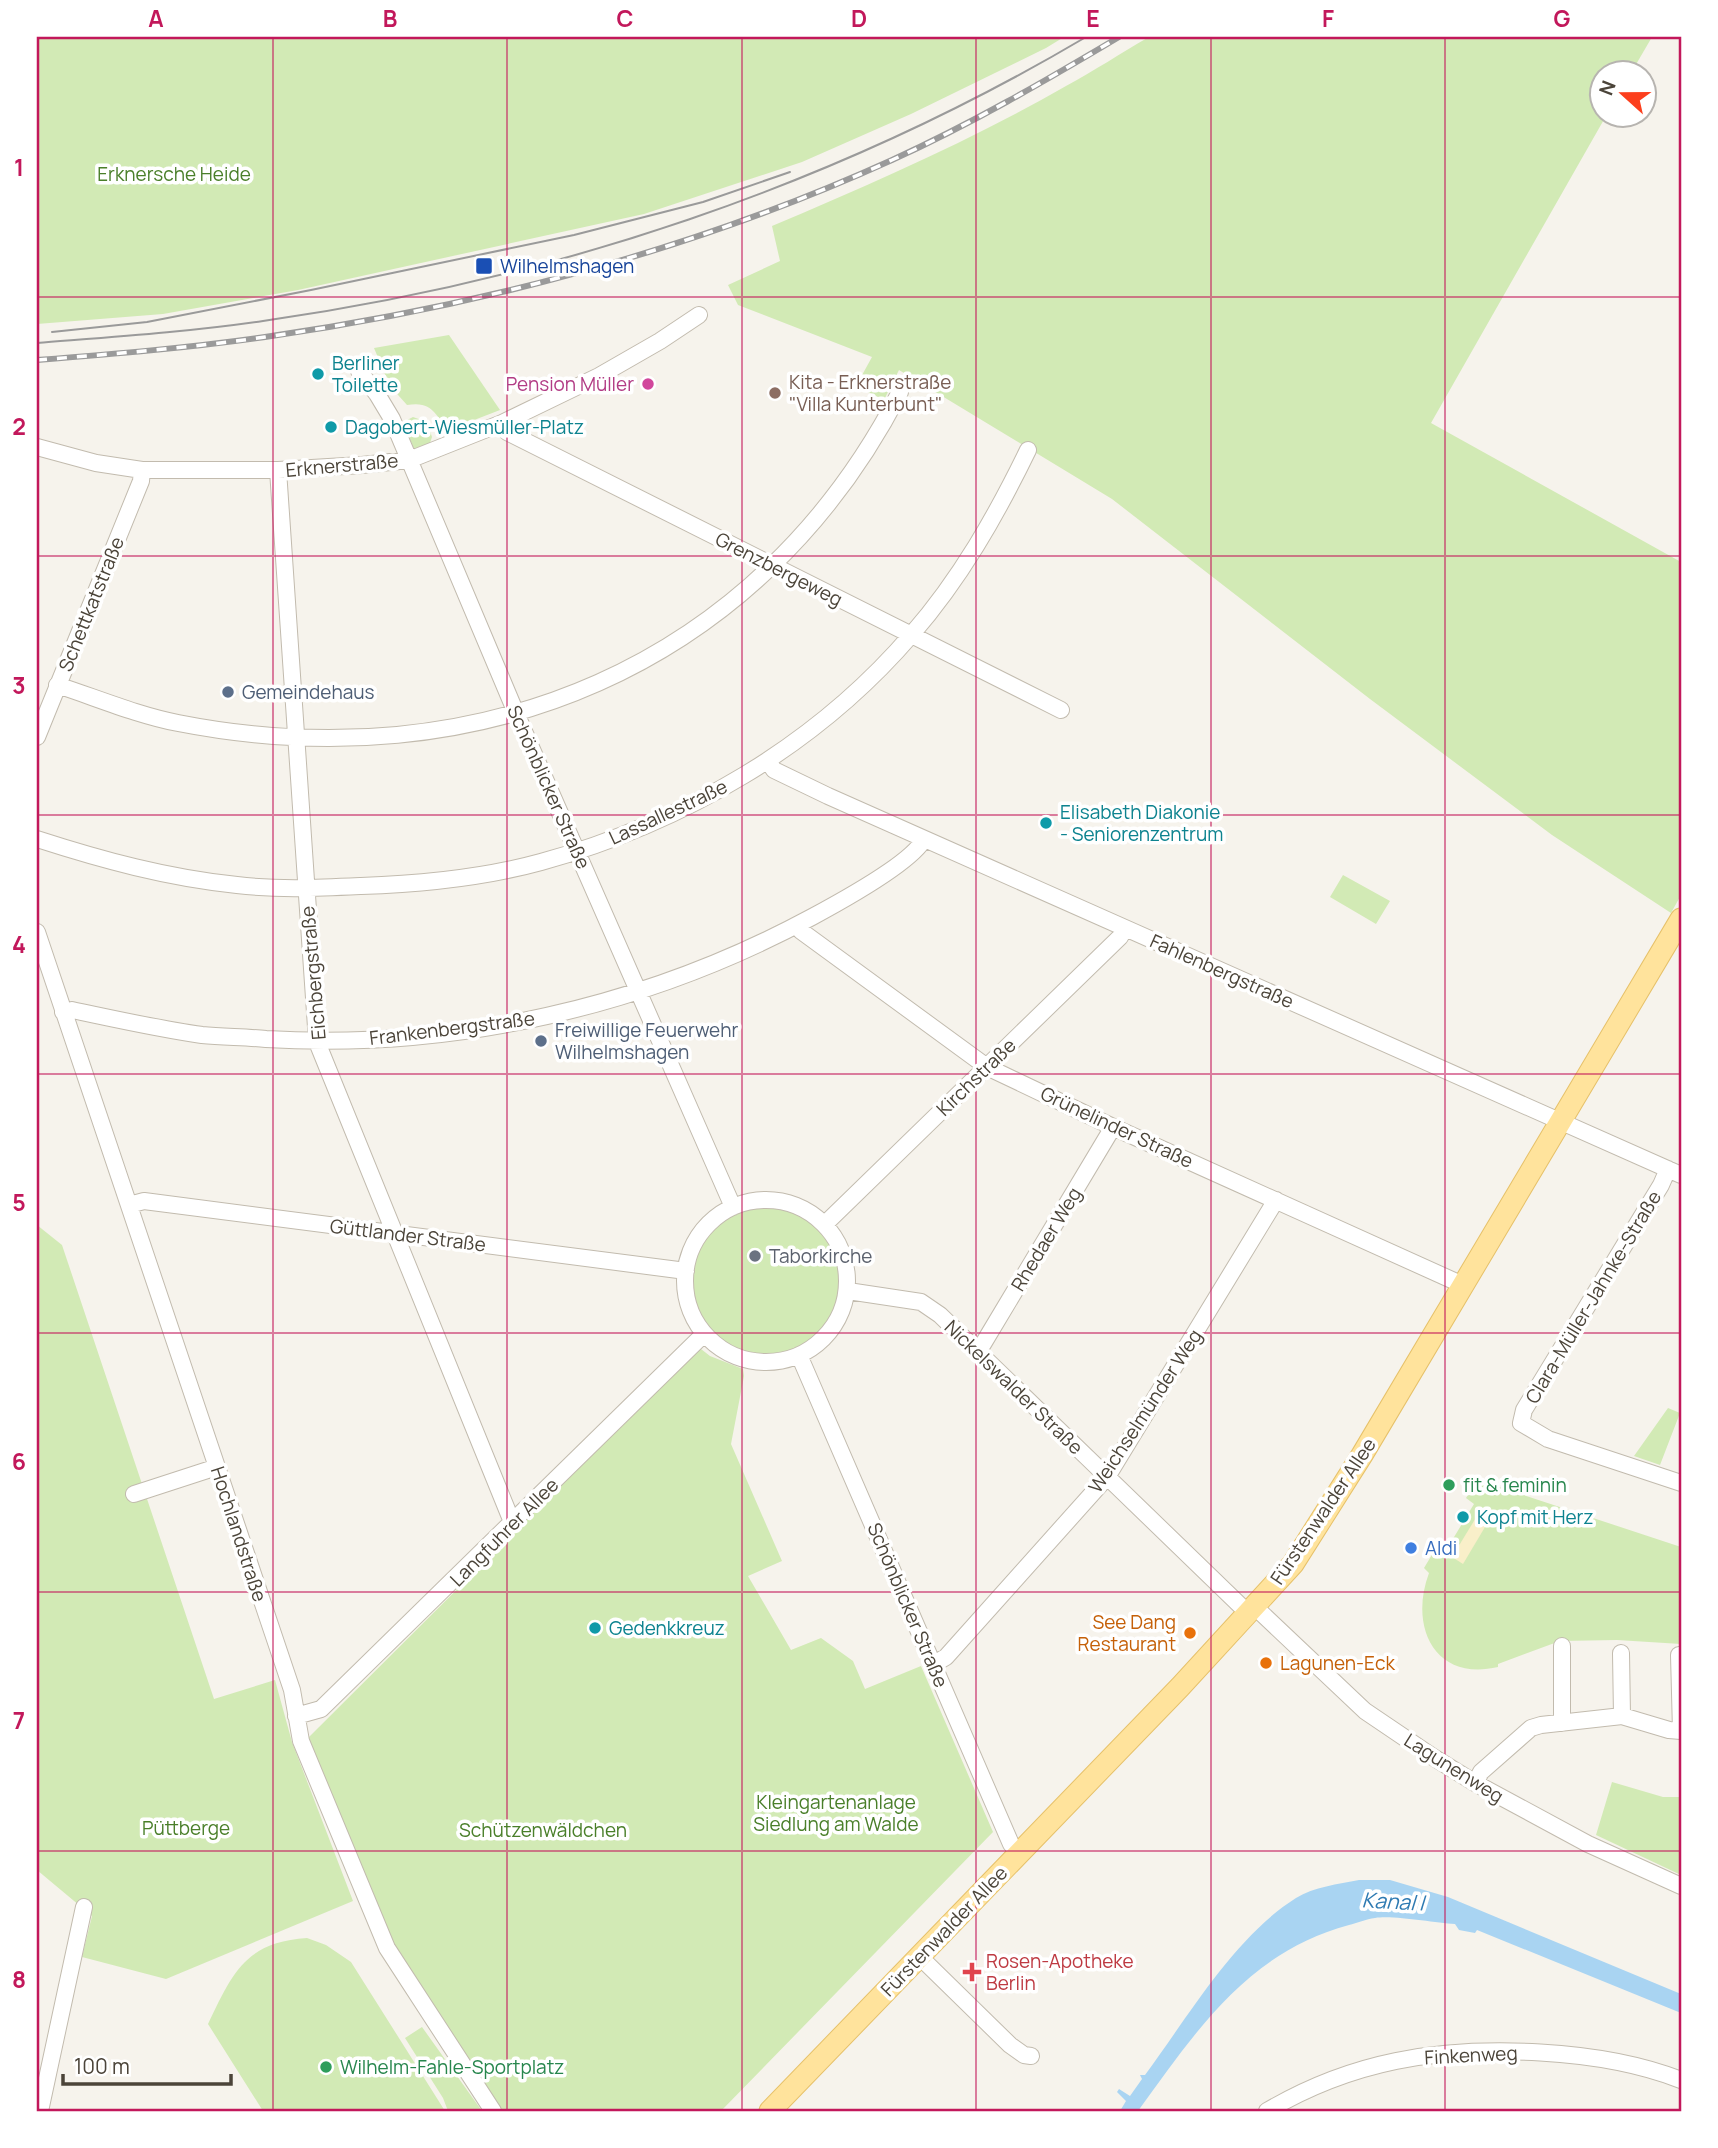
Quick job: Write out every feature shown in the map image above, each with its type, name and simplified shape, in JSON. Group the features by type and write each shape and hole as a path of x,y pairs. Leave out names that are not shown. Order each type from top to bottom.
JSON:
{"main road":[{"name":"Fürstenwalder Allee","path":"770,2111 1252,1611 1293,1564 1362,1455 1681,919"}],"street":[{"name":"Erknerstraße","path":"37,447 96,463 142,470 278,470 409,460 502,423 599,376 699,315"},
{"name":"Schönblicker Straße","path":"359,371 392,419 516,713 733,1206"},
{"path":"57,685 177,723 234,732 297,737 397,734 457,727 516,713 586,689 655,655 720,612 774,566 839,492 862,459 900,393"},
{"name":"Grenzbergeweg","path":"502,423 507,432 1061,710"},
{"name":"Lassallestraße","path":"37,839 146,871 235,885 306,889 462,877 530,864 616,838 687,806 768,761 846,701 911,636 939,601 978,545 1028,450"},
{"name":"Schettkatstraße","path":"37,737 141,481 142,470"},
{"name":"Eichbergstraße","path":"278,470 317,1042 514,1522"},
{"name":"Fahlenbergstraße","path":"768,761 774,770 924,839 1675,1172"},
{"name":"Frankenbergstraße","path":"63,1012 72,1010 204,1035 317,1042 393,1039 473,1030 560,1013 639,993 706,967 797,925 903,860 921,845 924,839"},
{"name":"Grünelinder Straße","path":"797,925 801,931 987,1067 1463,1285"},
{"name":"Kirchstraße","path":"825,1224 1120,937 1125,928"},
{"name":"Hochlandstraße","path":"37,932 292,1690 301,1741 387,1948 494,2111"},
{"name":"Rhedaer Weg","path":"976,1350 983,1343 1113,1127"},
{"name":"Clara-Müller-Jahnke-Straße","path":"1675,1172 1661,1185 1524,1409 1521,1423 1548,1439 1681,1483"},
{"path":"769,1199 805,1209 825,1224 842,1254 848,1291 837,1319 816,1345 781,1361 761,1361 741,1358 723,1349 704,1334 689,1304 687,1271 698,1238 717,1216 733,1206 752,1200 769,1199"},
{"name":"Weichselmünder Weg","path":"934,1664 944,1659 1107,1477 1276,1200"},
{"name":"Güttlander Straße","path":"129,1205 144,1201 687,1271"},
{"name":"Nickelswalder Straße","path":"848,1291 921,1302 940,1315 1107,1477 1252,1611"},
{"name":"Langfuhrer Allee","path":"296,1716 321,1709 704,1334"},
{"name":"Schönblicker Straße","path":"799,1355 1011,1844 1020,1853"},
{"path":"134,1494 217,1467"},
{"name":"Lagunenweg","path":"1252,1611 1364,1711 1475,1783 1588,1844 1681,1886"},
{"path":"1562,1646 1562,1723"},
{"path":"1621,1653 1622,1716"},
{"path":"1475,1783 1481,1772 1531,1728 1622,1716 1681,1731 1679,1655"},
{"path":"40,2111 84,1907"},
{"path":"919,1956 1010,2045 1024,2056 1031,2056"},
{"name":"Finkenweg","path":"1267,2111 1298,2095 1358,2072 1396,2061 1433,2055 1565,2054 1651,2070 1681,2080"}],"green space":[{"name":"Erknersche Heide","path":"37,37 1064,37 911,114 802,162 644,214 298,290 163,314 37,324"},
{"path":"1149,37 1652,37 1639,60 1588,60 1588,130 1598,130 1431,423 1681,562 1681,895 1671,913 1552,835 1370,699 1112,499 899,370 884,400 856,386 872,357 738,305 728,285 780,261 772,226 958,143 1076,80"},
{"path":"449,335 500,410 451,429 429,407 407,405 390,386 374,348"},
{"path":"413,417 427,422 432,437 430,443 414,449 403,422"},
{"path":"1343,875 1390,901 1376,924 1330,897"},
{"path":"766,1208 794,1213 818,1229 834,1253 839,1281 834,1309 818,1333 794,1349 766,1354 738,1349 714,1333 698,1309 693,1281 698,1253 714,1229 738,1213"},
{"name":"Püttberge","path":"37,1225 62,1245 214,1699 275,1680 292,1742 353,1901 166,1979 82,1957 92,1916 37,1870"},
{"name":"Kleingartenanlage Siedlung am Walde","path":"701,1349 710,1356 743,1369 731,1444 782,1561 748,1576 791,1650 821,1638 853,1661 865,1689 921,1666 993,1832 721,2111 503,2111 432,2011 397,1952 306,1740"},
{"path":"1668,1408 1680,1413 1660,1465 1634,1456"},
{"path":"1478,1480 1681,1547 1681,1644 1617,1640 1560,1641 1498,1664 1498,1667 1476,1669 1457,1666 1443,1658 1432,1646 1425,1630 1422,1612 1429,1573 1424,1568 1436,1548 1445,1552 1474,1504 1466,1498"},
{"path":"1612,1782 1663,1797 1681,1797 1681,1875 1596,1835"},
{"name":"Wilhelm-Fahle-Sportplatz","path":"307,1938 326,1945 351,1962 445,2111 263,2111 208,2024 225,1990 243,1964 269,1946"},
{"path":"422,2027 482,2111 448,2111 443,2098 405,2038"}],"sand":[{"path":"1477,1516 1488,1522 1463,1564 1452,1557"}],"water":[{"name":"Kanal I","path":"1359,1880 1390,1880 1448,1897 1681,1994 1681,2013 1477,1930 1475,1933 1459,1930 1455,1924 1383,1917 1313,1937 1282,1954 1253,1975 1227,1998 1204,2024 1138,2111 1120,2111 1126,2101 1117,2092 1119,2089 1130,2096 1142,2079 1140,2075 1145,2075 1213,1979 1252,1934 1273,1914 1303,1894 1326,1886"}],"tram line":[{"path":"37,343 263,321 371,303 478,280 584,252 689,220 791,182 892,138 990,90 1086,37"},
{"path":"52,332 147,322 574,235 703,202 790,172"}],"railway":[{"path":"37,360 208,344 346,324 426,309 585,271 741,221 892,160 979,117 1119,37"}],"place":[{"name":"Wilhelmshagen","path":"484,266"},
{"name":"Berliner Toilette","path":"318,374"},
{"name":"Pension Müller","path":"648,384"},
{"name":"Kita - Erknerstraße \"Villa Kunterbunt\"","path":"775,393"},
{"name":"Dagobert-Wiesmüller-Platz","path":"331,427"},
{"name":"Gemeindehaus","path":"228,692"},
{"name":"Elisabeth Diakonie - Seniorenzentrum","path":"1046,823"},
{"name":"Freiwillige Feuerwehr Wilhelmshagen","path":"541,1041"},
{"name":"Taborkirche","path":"755,1256"},
{"name":"fit & feminin","path":"1449,1485"},
{"name":"Kopf mit Herz","path":"1463,1517"},
{"name":"Aldi","path":"1411,1548"},
{"name":"Gedenkkreuz","path":"595,1628"},
{"name":"See Dang Restaurant","path":"1190,1633"},
{"name":"Lagunen-Eck","path":"1266,1663"},
{"name":"Rosen-Apotheke Berlin","path":"972,1972"},
{"name":"Wilhelm-Fahle-Sportplatz","path":"326,2067"}],"park label":[{"name":"Schützenwäldchen","path":"543,1830"}]}
